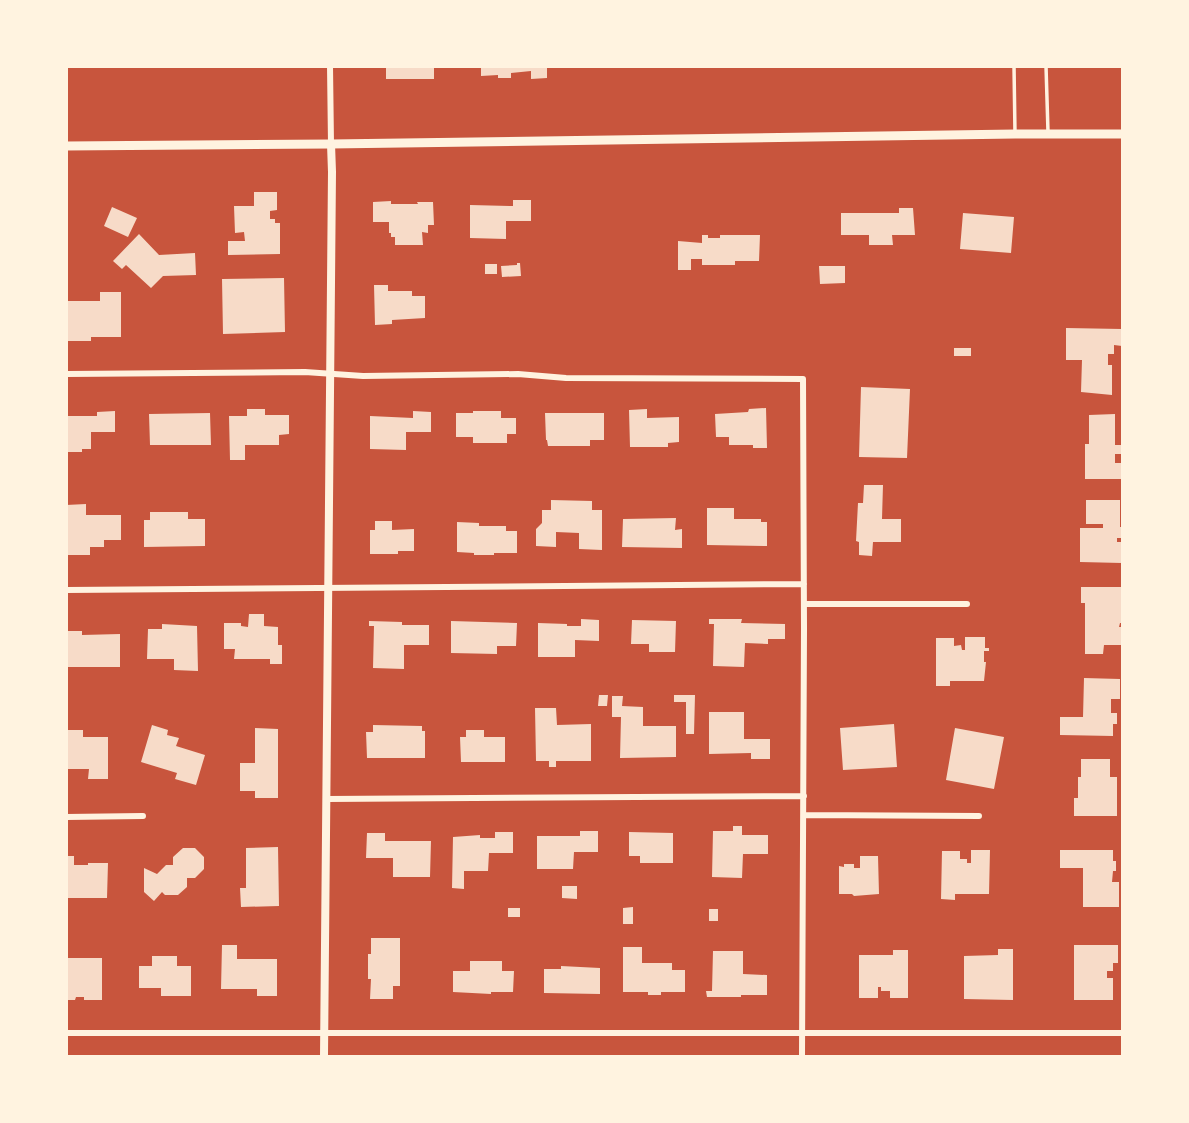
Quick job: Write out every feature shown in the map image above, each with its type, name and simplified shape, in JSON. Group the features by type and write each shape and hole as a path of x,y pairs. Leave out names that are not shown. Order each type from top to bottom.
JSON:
{"main road":[{"path":"66,146 1122,134"}],"street":[{"path":"324,1056 330,66"},
{"path":"66,374 305,372 363,376 518,374 566,378 803,379 802,1056"},
{"path":"66,590 804,584"},
{"path":"804,604 967,604"},
{"path":"327,799 804,796"},
{"path":"804,815 979,816"},
{"path":"66,817 143,816"},
{"path":"66,1033 1122,1033"}],"lane":[{"path":"1014,66 1015,134"},
{"path":"1046,66 1048,134"}],"building":[{"path":"386,66 434,66 434,79 386,79"},
{"path":"481,66 547,66 547,78 531,79 531,71 511,73 511,78 498,78 498,75 481,76"},
{"path":"254,192 277,192 277,210 270,211 270,219 280,223 280,254 228,255 228,241 245,241 244,232 235,233 234,206 254,206"},
{"path":"513,200 531,200 531,221 506,221 506,239 470,238 470,205 513,206"},
{"path":"391,201 391,204 433,202 434,225 428,225 428,233 422,232 423,245 395,245 395,237 391,237 389,233 389,222 373,222 373,202"},
{"path":"112,207 137,218 128,237 104,226"},
{"path":"899,208 913,208 915,235 892,235 893,245 869,245 869,235 841,235 841,213 899,213"},
{"path":"963,213 1014,217 1011,253 960,249"},
{"path":"139,234 159,255 195,253 196,275 163,276 151,288 126,265 122,269 113,261"},
{"path":"702,235 720,238 720,235 760,235 759,261 735,261 735,265 702,265 702,259 691,259 691,270 678,270 678,241 702,243"},
{"path":"520,263 521,276 502,277 501,266"},
{"path":"485,264 497,264 497,274 485,274"},
{"path":"819,266 845,266 845,283 820,284"},
{"path":"284,278 285,332 223,334 222,279"},
{"path":"374,285 388,285 388,291 412,291 412,296 425,296 425,318 392,320 392,324 375,325"},
{"path":"100,292 121,292 121,337 91,337 91,341 66,341 66,301 100,301"},
{"path":"1066,328 1122,329 1122,346 1114,345 1114,354 1108,354 1108,365 1112,365 1112,395 1081,392 1082,360 1066,360"},
{"path":"954,348 971,348 971,356 954,356"},
{"path":"861,387 910,389 907,458 859,457"},
{"path":"766,408 767,448 729,445 729,437 716,437 715,414"},
{"path":"247,409 265,409 265,415 289,415 289,434 279,435 279,445 245,445 245,460 230,460 229,416 247,416"},
{"path":"647,409 647,418 679,417 679,442 668,443 668,447 630,447 629,410"},
{"path":"115,411 115,432 91,432 91,449 66,452 66,416 97,416 97,412"},
{"path":"413,411 431,412 431,432 406,432 406,450 370,449 370,416 413,418"},
{"path":"501,411 501,418 516,418 516,434 507,434 507,443 473,443 473,437 456,437 456,413"},
{"path":"210,413 211,445 150,445 149,414"},
{"path":"545,413 604,413 604,440 590,440 590,446 548,446"},
{"path":"1115,414 1115,445 1122,445 1122,454 1115,454 1115,463 1122,463 1122,479 1085,479 1085,444 1089,444 1089,415"},
{"path":"864,485 883,485 882,519 901,519 901,542 873,542 872,556 859,555 859,542 856,541 858,503 863,503"},
{"path":"551,500 592,501 592,510 602,510 602,550 579,549 579,533 556,532 556,547 536,546 536,529 542,523 542,510 551,510"},
{"path":"1086,500 1120,500 1122,538 1117,538 1117,542 1122,542 1122,563 1080,562 1080,528 1103,528 1103,524 1086,524"},
{"path":"86,504 86,515 121,515 121,540 104,540 104,547 90,547 90,555 66,555 66,505"},
{"path":"707,508 734,508 734,519 761,519 761,522 767,522 767,546 707,545"},
{"path":"150,512 188,512 188,519 205,519 205,546 144,547 144,520 150,520"},
{"path":"676,518 675,530 682,529 682,548 622,547 623,519"},
{"path":"375,521 392,521 392,530 414,529 414,551 370,554 370,530 375,530"},
{"path":"457,522 479,523 479,526 506,526 506,531 517,531 517,553 474,555 457,552"},
{"path":"1081,587 1122,587 1122,623 1119,627 1122,627 1122,645 1104,645 1103,654 1085,654 1085,603 1081,603"},
{"path":"249,614 264,614 264,626 278,627 282,664 270,664 270,659 234,659 235,649 224,649 224,623 241,623 241,626 248,627"},
{"path":"581,619 599,620 599,641 575,640 575,657 538,657 538,623 581,626"},
{"path":"709,619 742,619 741,623 785,624 785,639 768,639 768,644 745,643 744,667 713,666 714,624 709,624"},
{"path":"632,620 676,621 675,652 649,652 649,644 631,644"},
{"path":"369,621 429,625 429,645 404,645 404,669 373,668 374,626 369,626"},
{"path":"451,621 517,623 516,646 497,646 497,654 451,653"},
{"path":"162,624 197,626 198,671 174,670 174,659 147,659 148,629 162,629"},
{"path":"66,631 82,631 82,635 120,634 120,667 67,667"},
{"path":"965,637 985,637 985,648 989,648 989,651 984,651 984,681 950,681 950,686 936,686 936,638 954,638 954,646 961,645 962,650 965,650"},
{"path":"1084,678 1120,679 1120,699 1111,699 1111,713 1117,713 1113,736 1060,735 1060,717 1083,717"},
{"path":"599,695 608,695 607,706 598,706"},
{"path":"674,695 695,695 694,734 686,734 686,702 674,702"},
{"path":"612,696 623,696 622,706 643,707 643,726 676,726 676,757 620,758 621,717 612,717"},
{"path":"535,708 556,708 557,725 591,724 591,761 556,761 556,767 549,767 549,761 536,761"},
{"path":"709,712 744,712 744,739 770,739 770,759 751,759 751,753 709,754"},
{"path":"894,724 897,767 843,770 840,728"},
{"path":"152,725 168,730 167,735 179,738 176,746 205,755 196,785 175,779 177,773 141,762"},
{"path":"373,725 422,726 422,731 425,731 425,758 367,758 366,732 373,732"},
{"path":"255,728 278,729 278,798 255,798 255,791 240,791 240,763 255,763"},
{"path":"955,728 1004,737 994,789 946,780"},
{"path":"66,730 83,730 83,737 108,737 108,779 88,779 89,769 66,769"},
{"path":"466,730 484,730 484,737 505,737 505,762 461,762 460,737 466,737"},
{"path":"1081,759 1110,759 1110,777 1117,777 1117,816 1074,816 1074,798 1078,798 1078,777 1081,777"},
{"path":"733,826 742,826 742,835 768,835 768,854 743,854 742,878 712,877 713,831 733,831"},
{"path":"580,831 598,831 598,852 574,852 573,869 537,869 537,836 580,836"},
{"path":"495,832 513,832 513,853 489,853 488,871 464,871 464,889 452,888 453,837 480,835 480,838 495,838"},
{"path":"629,832 673,833 673,863 640,863 640,856 629,856"},
{"path":"367,833 385,833 385,841 431,841 430,877 393,877 393,858 366,858"},
{"path":"278,847 279,906 241,907 240,888 246,888 246,848"},
{"path":"183,848 195,848 204,857 204,869 195,878 187,878 187,887 178,895 165,895 162,892 154,901 144,892 144,868 157,874 166,865 173,865 173,857"},
{"path":"971,850 990,850 989,894 955,894 955,900 941,899 942,851 960,851 960,859 967,859 967,863 971,863"},
{"path":"1060,850 1113,850 1116,871 1113,871 1112,882 1119,882 1119,907 1083,907 1083,868 1060,868"},
{"path":"66,856 74,856 74,865 108,863 107,898 66,898"},
{"path":"860,856 878,856 879,894 839,894 839,866 854,864 854,868 860,868"},
{"path":"562,886 577,886 577,899 562,898"},
{"path":"633,907 633,924 623,924 623,908"},
{"path":"508,908 520,908 520,917 508,917"},
{"path":"709,909 718,909 718,921 709,921"},
{"path":"371,938 400,938 400,986 393,986 393,999 370,999 368,954 371,954"},
{"path":"222,945 237,945 237,959 277,959 277,996 257,996 257,989 221,989"},
{"path":"1074,945 1118,945 1118,963 1113,963 1113,971 1107,971 1107,978 1113,978 1113,1000 1074,1000"},
{"path":"623,947 642,947 642,963 672,963 672,970 685,970 685,992 648,995 648,992 623,992"},
{"path":"998,949 1013,949 1013,1000 964,999 964,956 998,955"},
{"path":"893,950 908,950 908,998 890,998 890,991 881,991 881,987 878,987 878,998 859,998 859,955 893,955"},
{"path":"713,951 743,951 743,974 767,975 767,995 707,997 706,991 712,991"},
{"path":"152,956 177,956 177,966 191,966 191,996 161,996 161,988 139,988 139,966 152,966"},
{"path":"66,958 102,958 102,1000 76,997 75,1000 66,1000"},
{"path":"470,961 502,961 502,971 514,971 513,992 453,992 453,971 470,971"},
{"path":"561,966 600,968 600,994 544,993 544,969 561,969"}]}
